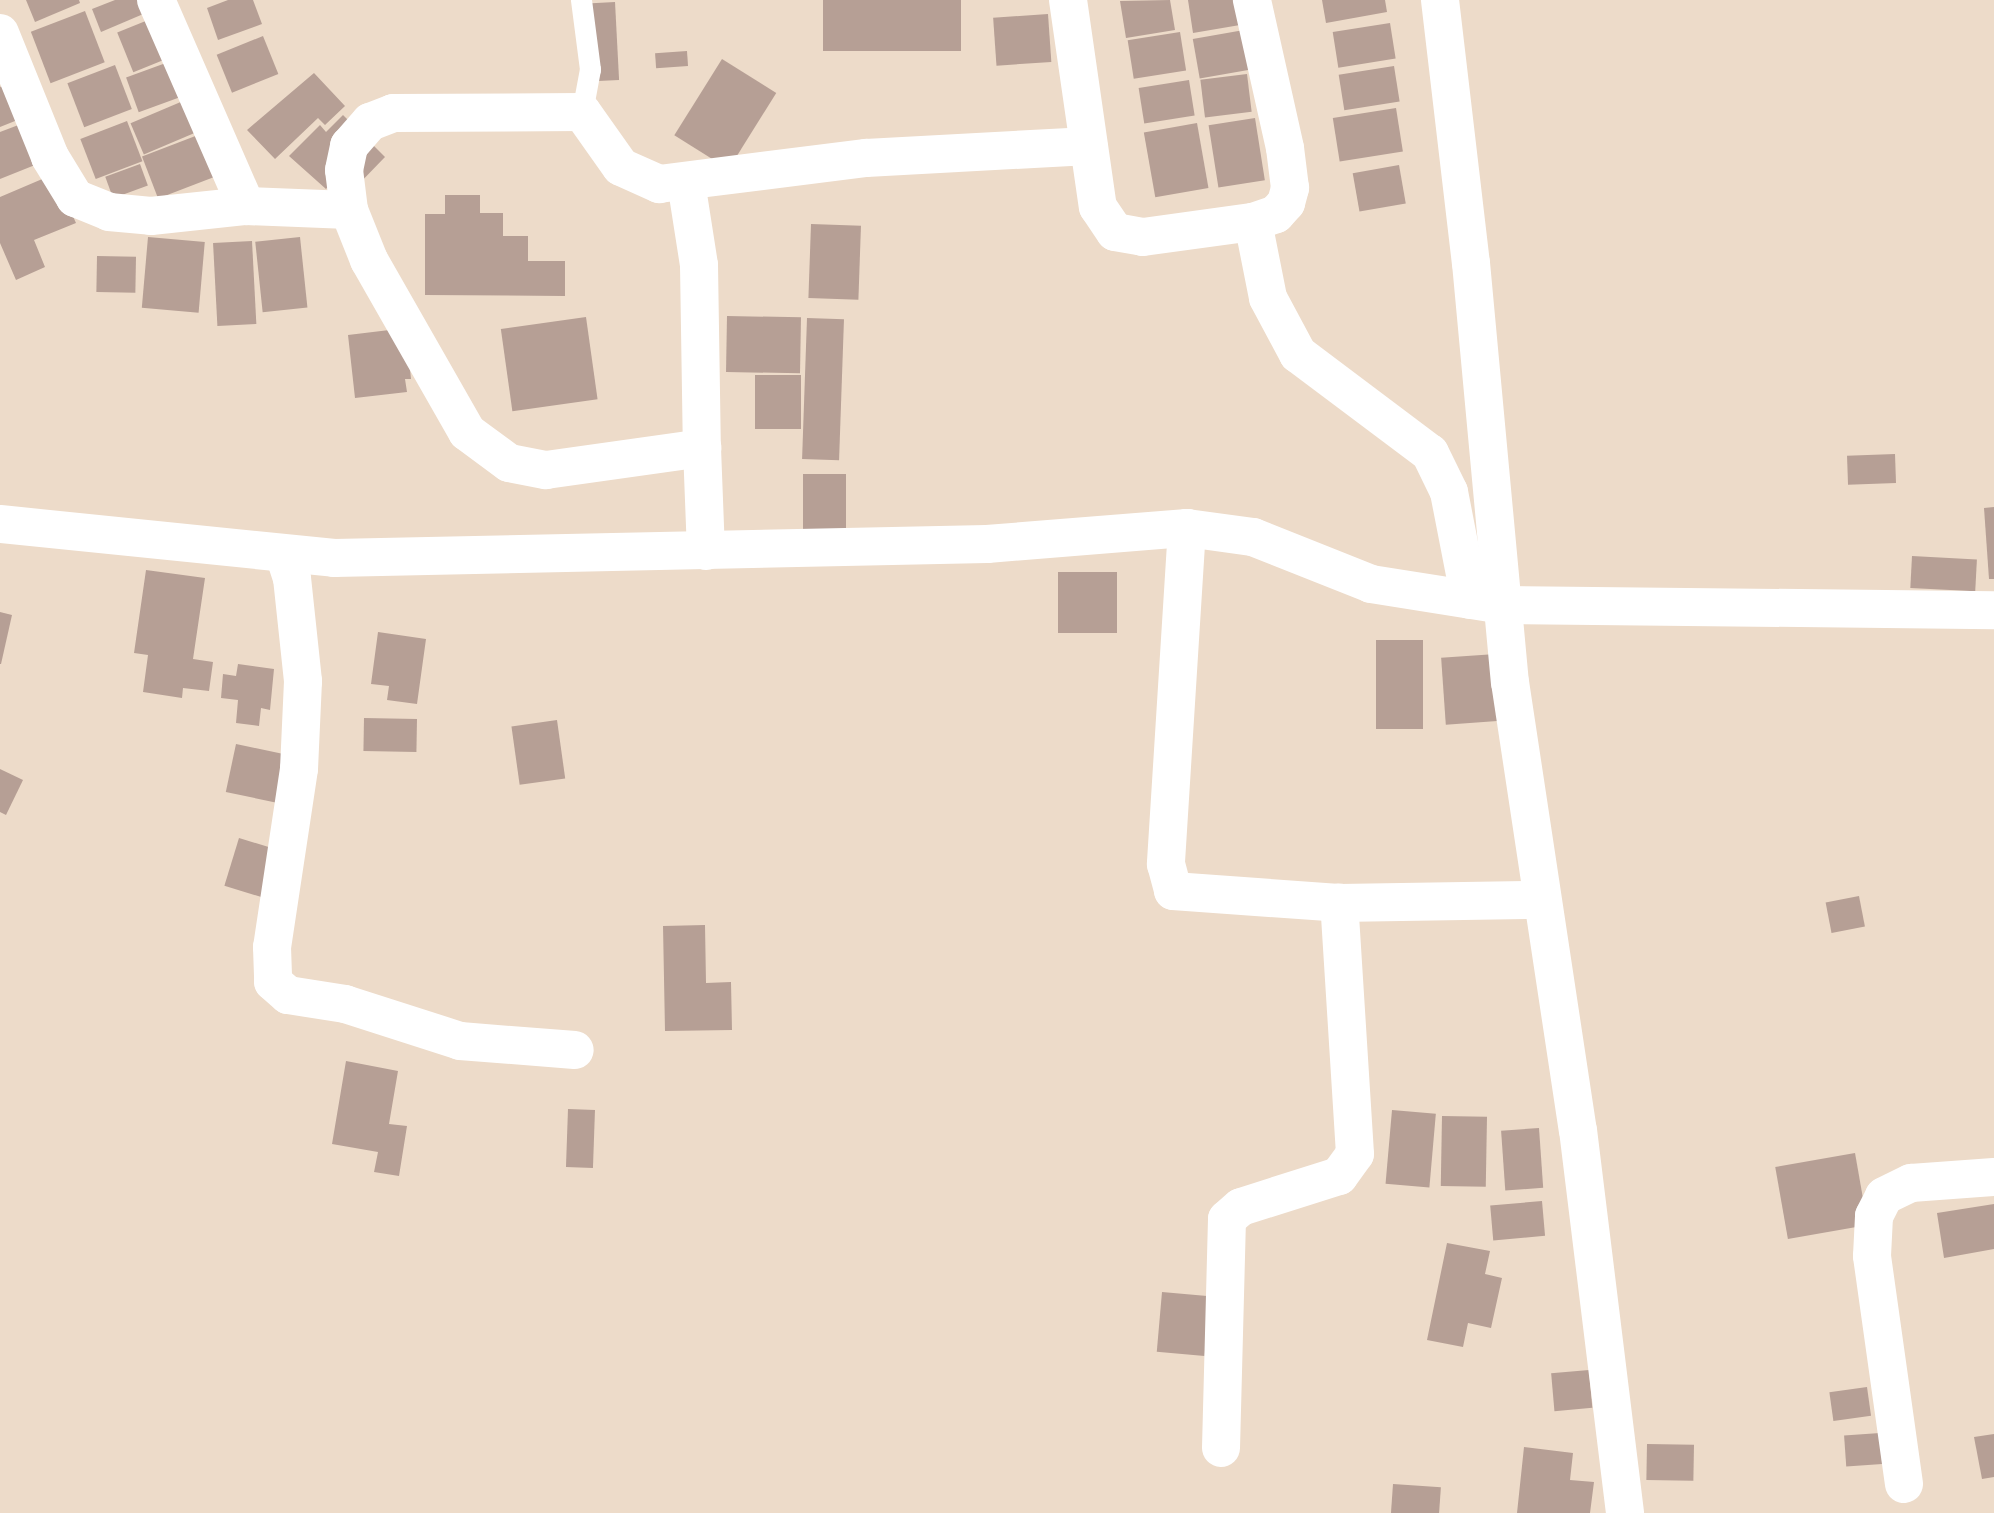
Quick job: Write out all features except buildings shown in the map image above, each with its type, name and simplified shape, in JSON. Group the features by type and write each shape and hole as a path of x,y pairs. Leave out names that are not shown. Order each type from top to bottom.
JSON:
{"street":[{"path":"156,0 246,206"},
{"path":"1068,0 1098,207 1115,232 1143,237 1253,222 1276,214 1290,188 1252,0"},
{"path":"1440,0 1487,603 1578,1130 1625,1513"},
{"path":"0,33 50,157 75,198 109,212 151,216 246,206 349,210"},
{"path":"702,448 546,470 509,463 484,449 450,407 369,260 349,210 344,170 349,146 380,116 466,109 582,112 614,159 632,175 659,184 866,159 1089,146"},
{"path":"686,182 699,265 706,551"},
{"path":"1253,222 1268,298 1298,354 1430,453 1449,492 1487,603"},
{"path":"0,524 90,530 285,557 987,544 1187,528 1253,537 1371,584 1487,603 1994,610"},
{"path":"1187,528 1168,886 1182,895 1339,903 1540,900"},
{"path":"285,557 292,578 302,694 299,769 272,947 273,982 288,995 345,1004 460,1041 575,1050"},
{"path":"1221,1448 1227,1219 1241,1207 1339,1176 1355,1154 1339,903"},
{"path":"1905,1484 1872,1256 1874,1216 1884,1196 1911,1183 1994,1177"}],"lane":[{"path":"581,0 590,69 582,112"}]}
